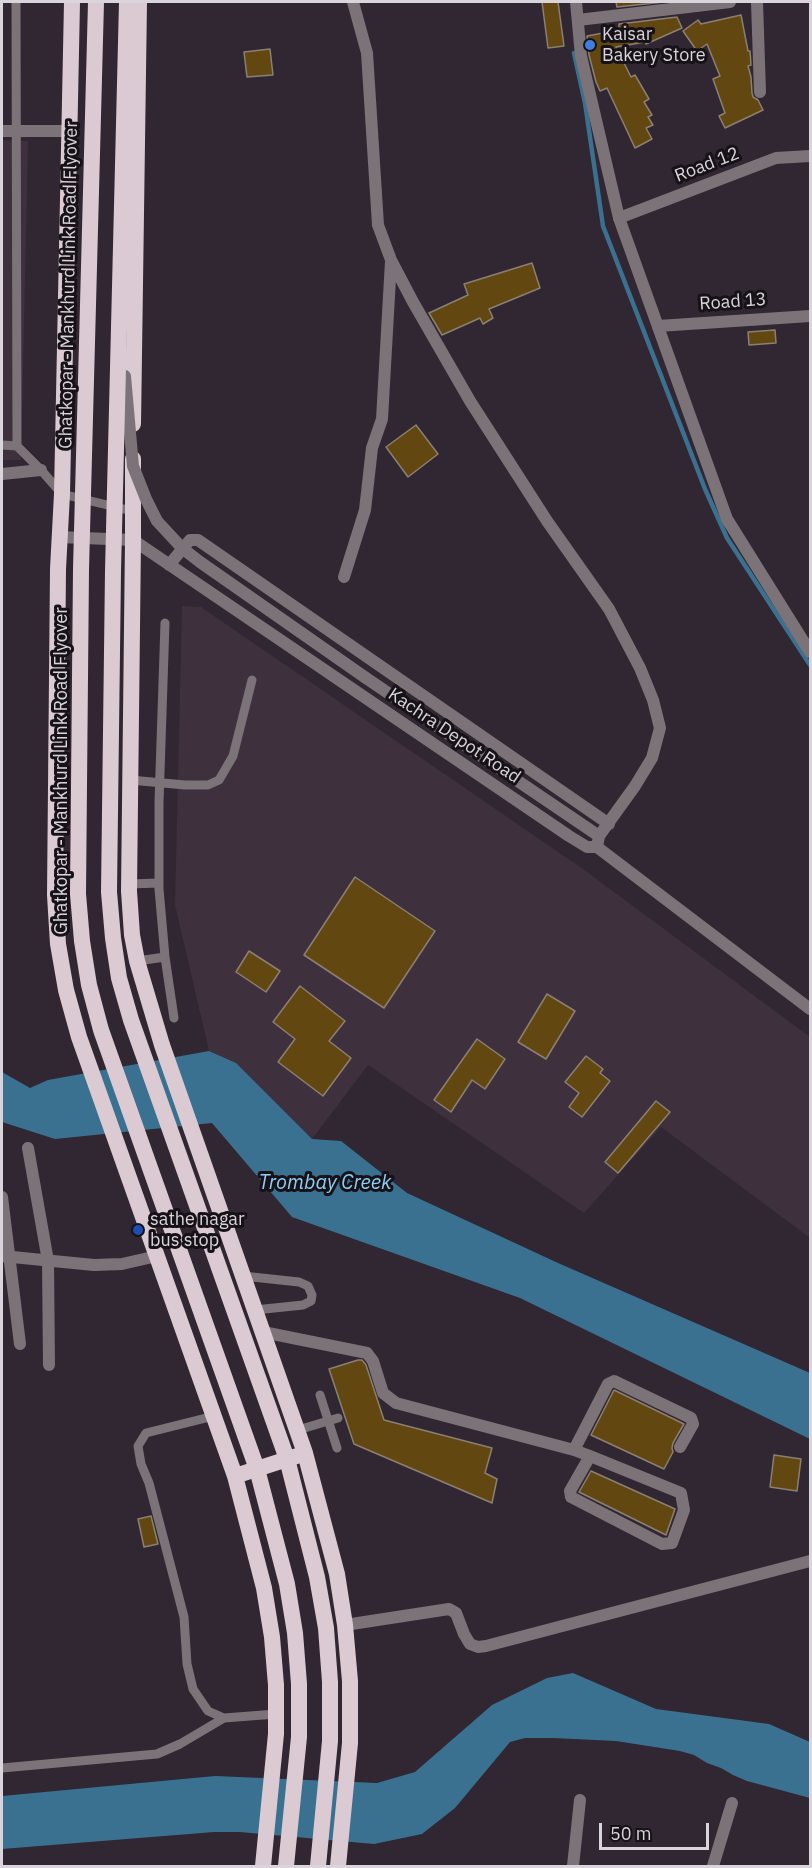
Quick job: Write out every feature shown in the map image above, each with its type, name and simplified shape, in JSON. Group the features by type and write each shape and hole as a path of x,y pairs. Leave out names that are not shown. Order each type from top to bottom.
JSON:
{"highway":[{"path":"72,2 62,494 59,537 55,895 58,944 66,990 79,1037 235,1476 264,1588 272,1637 276,1685 276,1734 263,1866"},
{"name":"Ghatkopar - Mankhurd Link Road Flyover","path":"96,2 81,569 78,894 82,942 89,985 102,1030 257,1468 286,1584 295,1633 299,1737 286,1866"},
{"path":"127,2 113,571 109,892 112,938 119,978 131,1020 287,1459 317,1578 326,1628 330,1682 330,1741 318,1866"},
{"path":"139,2 129,884 132,935 137,961 162,1045 298,1430 337,1574 345,1625 350,1682 350,1743 338,1866"},
{"path":"235,1476 305,1453"}],"street":[{"path":"119,309 133,466 157,521 182,548 200,562 598,842 652,758 660,728 653,700 640,668 609,609 547,520 470,401 391,260 378,225 367,53 353,2"},
{"path":"576,2 581,56 619,218 728,519 810,652"},
{"path":"578,20 730,2"},
{"path":"757,2 760,92"},
{"path":"2,130 69,131"},
{"name":"Road 12","path":"619,218 776,158 810,156"},
{"path":"344,577 365,510 372,448 382,419 391,260"},
{"name":"Road 13","path":"658,326 810,316"},
{"path":"2,474 42,470"},
{"path":"59,537 133,540"},
{"name":"Kachra Depot Road","path":"133,540 569,836 587,847 598,842 810,1009"},
{"path":"170,565 190,540 198,540 609,824"},
{"path":"28,1148 48,1261 49,1365"},
{"path":"2,1197 6,1257 20,1344"},
{"path":"6,1257 94,1265 122,1264 157,1256"},
{"path":"263,1332 367,1353 373,1361 383,1393 396,1402 574,1450 590,1456 681,1493 684,1510 672,1543 662,1544 571,1497 570,1491 590,1456"},
{"path":"574,1450 608,1384 614,1381 691,1418 693,1424 680,1446"},
{"path":"345,1625 449,1609 456,1613 470,1644 478,1647 486,1646 810,1561"},
{"path":"573,1866 580,1800"},
{"path":"713,1866 732,1803"}],"lane":[{"path":"16,2 17,446"},
{"path":"2,446 17,446 42,470 62,494 132,511"},
{"path":"165,623 159,783 159,883 165,957 174,1018"},
{"path":"130,780 185,786 208,785 219,780 233,756 252,680"},
{"path":"129,884 159,883"},
{"path":"137,961 165,957"},
{"path":"243,1276 299,1282 308,1286 312,1295 311,1301 303,1305 255,1310"},
{"path":"320,1395 333,1419 337,1448"},
{"path":"214,1416 146,1433 138,1446 184,1617 187,1664 193,1689 208,1711 224,1718"},
{"path":"298,1430 333,1419"},
{"path":"2,1768 157,1754 180,1744 224,1718 276,1714"}],"shaded area":[{"path":"2,140 28,141 21,460 2,460"},
{"path":"182,606 201,607 583,869 810,1037 810,1238 661,1127 584,1213 368,1065 312,1139 236,1064 209,1051 175,905"}],"water":[{"name":"Trombay Creek","path":"209,1051 236,1063 312,1139 341,1141 407,1193 558,1263 810,1373 810,1439 520,1298 292,1217 212,1123 55,1139 2,1122 2,1072 30,1088 48,1080"},
{"path":"573,1673 656,1709 769,1724 810,1742 810,1798 747,1781 694,1755 680,1751 616,1741 525,1738 510,1742 455,1808 422,1834 374,1844 240,1832 214,1832 2,1849 2,1796 215,1776 377,1783 415,1772 492,1705 547,1678"}],"building":[{"path":"542,2 558,2 564,46 548,48"},
{"path":"616,2 664,2 617,7"},
{"path":"741,15 748,51 750,51 751,65 748,66 752,93 763,110 725,128 719,116 725,113 713,79 720,76 707,44 697,51 683,31 698,20 701,24"},
{"path":"677,17 682,28 646,44 645,42 616,47 631,77 635,75 649,99 644,102 652,115 648,117 653,125 646,128 652,139 635,148 607,88 600,91 596,82 587,36 619,30 619,24"},
{"path":"270,49 273,75 247,77 244,52"},
{"path":"532,263 540,288 489,309 493,318 483,324 480,318 442,335 429,313 468,295 464,284"},
{"path":"775,330 776,343 749,345 748,332"},
{"path":"416,425 438,454 408,477 386,447"},
{"path":"355,877 435,931 384,1008 304,955"},
{"path":"249,951 280,971 266,992 236,972"},
{"path":"300,986 345,1021 329,1041 351,1058 323,1096 278,1062 295,1039 273,1022"},
{"path":"547,994 575,1011 546,1059 518,1042"},
{"path":"477,1039 505,1059 485,1089 472,1080 451,1112 434,1100"},
{"path":"586,1056 603,1069 600,1073 610,1081 582,1117 569,1107 579,1093 565,1082"},
{"path":"656,1101 670,1112 618,1173 605,1162"},
{"path":"362,1360 366,1365 384,1420 492,1448 485,1473 497,1479 492,1503 354,1444 329,1369"},
{"path":"614,1390 684,1424 673,1443 673,1452 664,1469 591,1435"},
{"path":"774,1455 801,1459 797,1491 770,1487"},
{"path":"591,1471 675,1509 666,1535 579,1492"},
{"path":"151,1516 158,1544 144,1547 138,1519"}],"waterway":[{"path":"574,53 585,103 603,226 705,489 727,538 810,665"}],"place":[{"name":"Kaisar Bakery Store","path":"590,45"},
{"name":"sathe nagar bus stop","path":"138,1230"}]}
